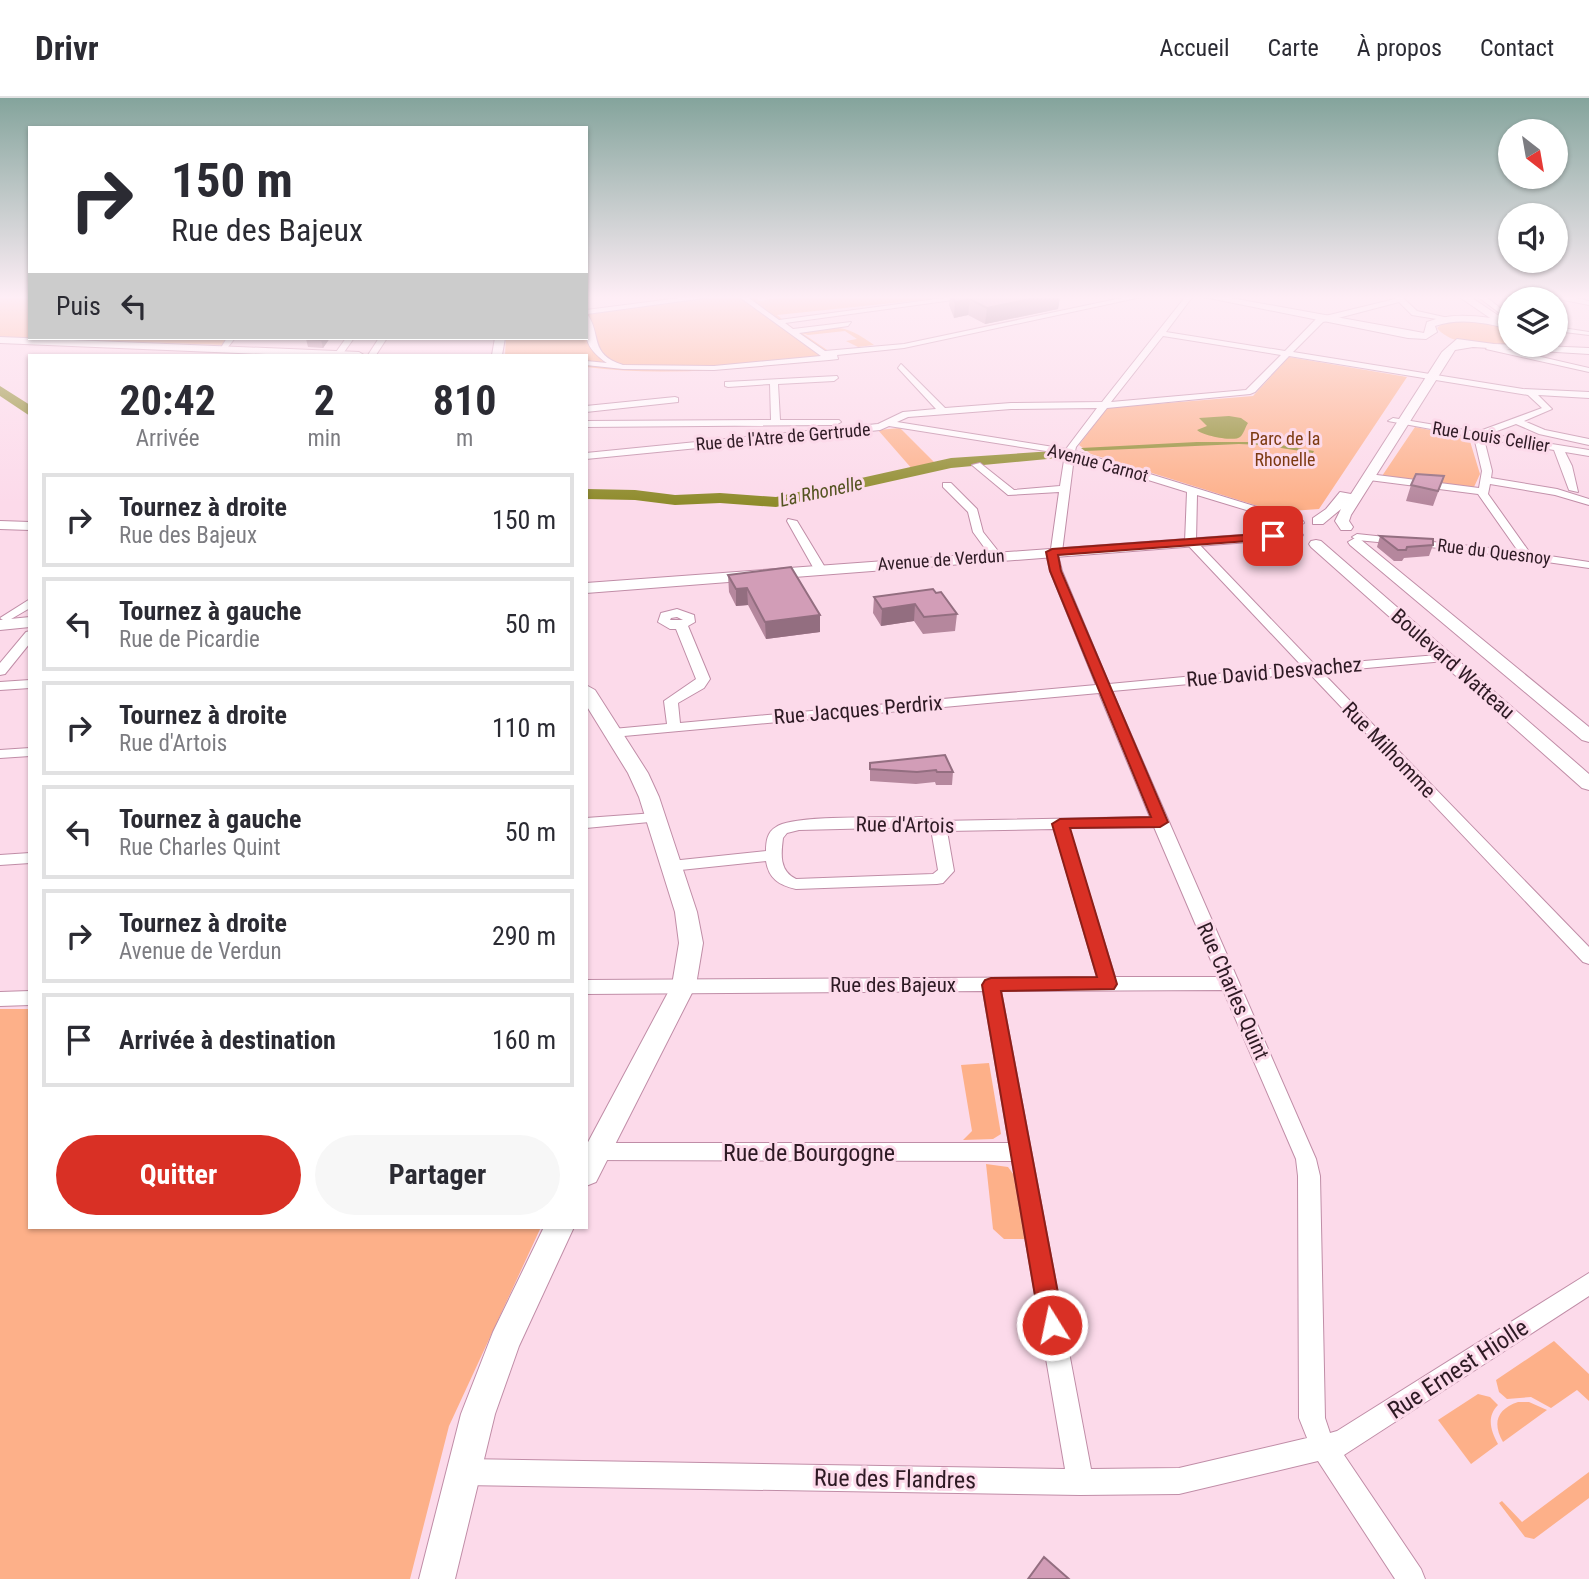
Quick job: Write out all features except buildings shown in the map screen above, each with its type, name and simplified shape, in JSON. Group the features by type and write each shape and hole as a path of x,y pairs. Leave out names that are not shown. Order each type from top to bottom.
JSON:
{"main road":[{"path":"1318,521 1342,501 1398,422 1432,365"},
{"path":"1426,377 1436,365"},
{"path":"1298,529 1316,544 1337,547 1353,535 1343,517 1369,477 1398,422"},
{"name":"Avenue de Verdun","path":"588,588 1190,542 1298,529 1318,521 1353,535"},
{"path":"0,525 28,526"},
{"name":"Boulevard Watteau","path":"1353,535 1589,736"},
{"name":"Boulevard Watteau","path":"1316,544 1589,784"},
{"path":"4,620 28,622"},
{"path":"588,698 641,779 656,818 690,934 689,962 684,985 590,1160"},
{"path":"437,1579 462,1472 498,1357 558,1229"}],"street":[{"path":"606,365 727,368 752,365"},
{"path":"619,365 624,367"},
{"path":"1054,552 1069,452 1134,365"},
{"name":"Rue de l'Atre de Gertrude","path":"588,456 876,428 891,424 903,415 943,411 1103,405 1250,391 1275,365"},
{"path":"1354,365 1530,392 1589,395"},
{"path":"1569,365 1589,370"},
{"path":"901,366 943,411"},
{"path":"728,384 834,378"},
{"path":"774,383 776,423"},
{"path":"1527,557 1483,485 1487,471 1478,435 1549,409 1530,392"},
{"path":"1566,394 1589,406"},
{"path":"588,409 675,400"},
{"path":"1517,421 1542,432 1589,442"},
{"name":"Rue Louis Cellier","path":"1398,422 1589,453"},
{"path":"588,424 891,424"},
{"name":"Avenue Carnot","path":"891,424 1069,452 1192,490 1298,529"},
{"path":"1569,438 1589,432"},
{"path":"1558,448 1567,466 1569,492"},
{"path":"977,465 1012,493 1063,489"},
{"path":"1369,477 1569,492 1589,502"},
{"path":"947,485 973,511 978,532 996,556"},
{"path":"1569,492 1589,485"},
{"path":"1190,542 1192,490"},
{"path":"792,521 820,569"},
{"name":"Rue du Quesnoy","path":"1353,535 1589,565"},
{"name":"Rue Milhomme","path":"1190,542 1586,952"},
{"name":"Rue Charles Quint","path":"1054,552 1056,571 1104,688 1303,1150 1308,1168 1312,1418 1324,1447 1411,1579"},
{"path":"4,620 28,604"},
{"path":"674,727 671,701 699,685 703,679 681,625"},
{"path":"0,671 28,637"},
{"name":"Rue David Desvachez","path":"1104,688 1445,657"},
{"path":"0,685 28,684"},
{"name":"Rue Jacques Perdrix","path":"613,733 1104,688"},
{"path":"0,754 28,752"},
{"path":"588,823 656,818"},
{"name":"Rue d'Artois","path":"774,855 775,837 782,829 793,826 922,822 938,826 1160,822"},
{"path":"1060,824 1108,984"},
{"path":"671,866 774,855 776,875 791,884 934,880 943,876 946,871 938,826"},
{"path":"0,860 28,858"},
{"name":"Rue des Bajeux","path":"588,987 1229,983"},
{"path":"991,985 1080,1482"},
{"path":"0,999 28,998"},
{"name":"Rue de Bourgogne","path":"590,1160 1021,1152"},
{"name":"Rue Ernest Hiolle","path":"1324,1447 1347,1441 1589,1283"},
{"name":"Rue des Flandres","path":"462,1472 1080,1482 1179,1481 1324,1447"}],"green space":[{"path":"588,365 775,365 649,372"},
{"name":"Parc de la Rhonelle","path":"1282,365 1337,365 1407,377 1319,509 1277,512 1091,454 1079,445 1107,408 1253,396"},
{"path":"1415,427 1469,438 1480,474 1474,487 1382,476"},
{"path":"900,428 935,463 913,470 878,430"},
{"path":"0,1009 28,1009 28,1229 540,1229 449,1426 410,1579 0,1579"},
{"path":"989,1063 1001,1134 993,1139 963,1140 972,1131 961,1065"},
{"path":"986,1164 1008,1167 1014,1175 1025,1239 1004,1239 993,1229"},
{"path":"1554,1341 1589,1374 1589,1401 1577,1390 1551,1408 1531,1397 1507,1399 1499,1392 1496,1380"},
{"path":"1478,1394 1490,1397 1498,1405 1492,1414 1491,1424 1498,1444 1471,1464 1438,1420"},
{"path":"1518,1402 1529,1402 1547,1410 1503,1442 1498,1429 1498,1418 1505,1409"},
{"path":"1589,1472 1589,1498 1534,1539 1525,1537 1499,1503 1502,1501 1522,1522"}],"shaded area":[{"path":"1199,418 1241,418 1248,423 1240,437 1219,438 1197,430 1207,426"},
{"path":"1197,442 1265,442 1314,451 1239,444 1085,451 1081,448"}],"waterway":[{"name":"La Rhonelle","path":"0,390 28,411"},
{"name":"La Rhonelle","path":"588,494 635,495 675,500 720,498 776,502 951,463 1053,455"}],"route":[{"path":"1052,1325 991,985 1108,984 1060,824 1160,822 1056,571 1052,552 1273,536"}]}
